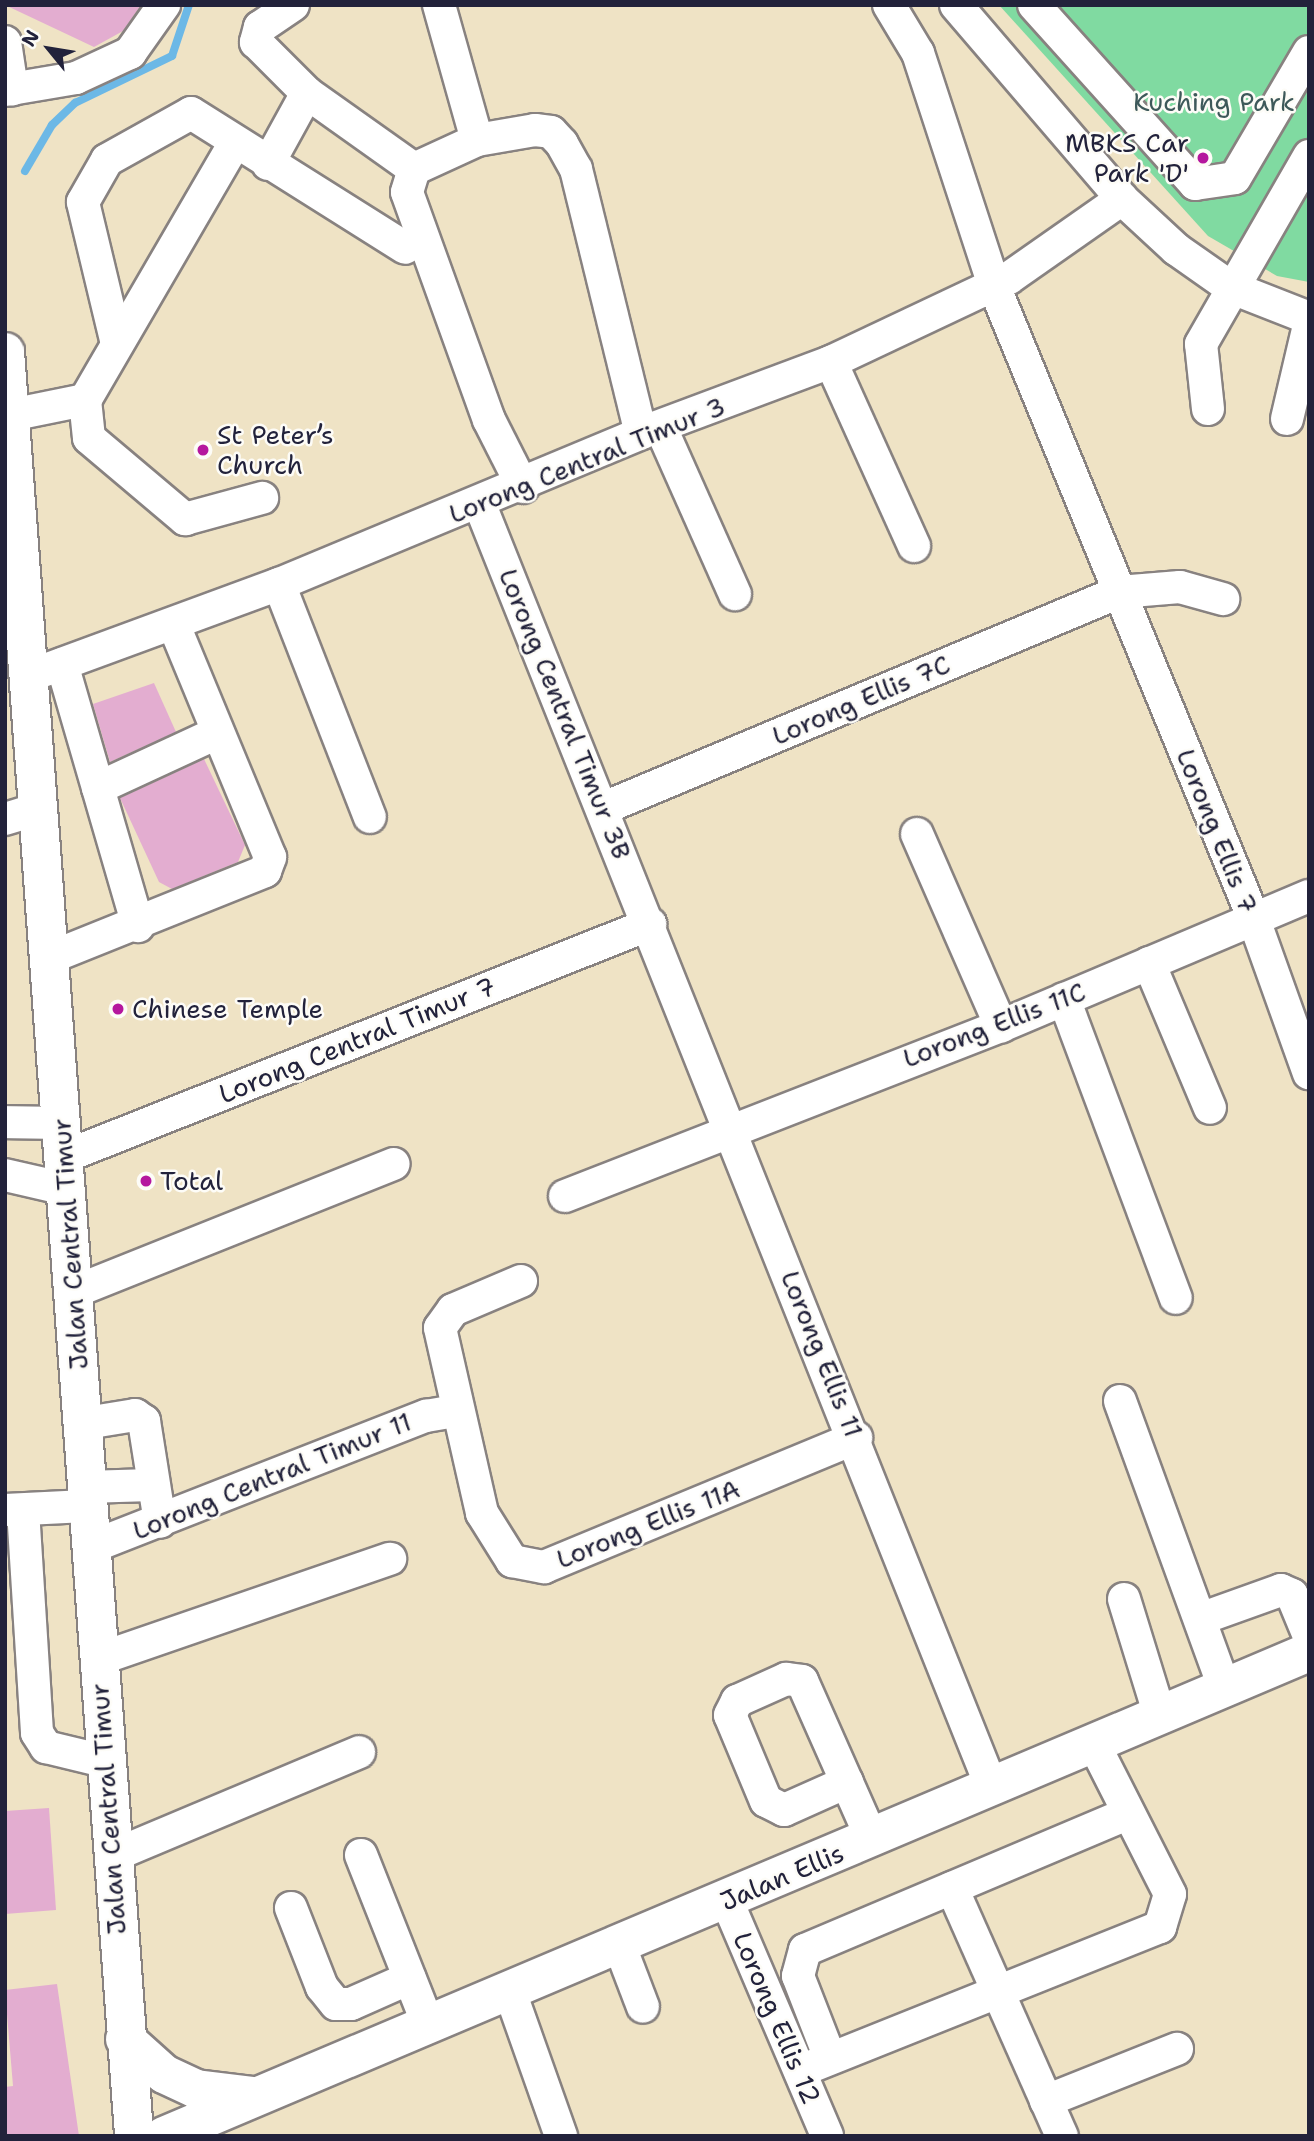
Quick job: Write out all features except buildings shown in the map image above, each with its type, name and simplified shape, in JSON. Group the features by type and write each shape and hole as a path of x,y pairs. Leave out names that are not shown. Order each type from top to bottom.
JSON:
{"main road":[{"name":"Jalan Central Timur","path":"5,352 11,415 14,516 46,670 21,814 49,958 76,1291 80,1424 134,2136"},
{"name":"Jalan Ellis","path":"164,2136 427,2022 727,1900 990,1787 1095,1746 1224,1687 1309,1652"},
{"name":"Jalan Ellis","path":"125,2039 164,2074 195,2090 252,2096"}],"street":[{"path":"5,42 9,90 76,78 130,53 164,5"},
{"path":"293,5 260,27 256,42 307,93 414,169"},
{"path":"439,5 477,140"},
{"name":"Lorong Ellis 7","path":"889,5 918,53 994,286 1253,917 1309,1073"},
{"path":"1034,5 1195,184 1235,178 1305,67"},
{"path":"973,11 1122,199 1230,287 1309,318"},
{"path":"268,164 307,93"},
{"path":"117,344 83,202 107,160 191,113 233,146 268,164 405,248"},
{"path":"523,487 489,420 407,192 414,169 477,140 536,130 551,132 562,144 576,169 651,431 735,594"},
{"path":"233,146 85,400 89,438 185,519 262,498"},
{"path":"1208,409 1201,344 1230,287 1309,156"},
{"name":"Lorong Central Timur 3","path":"46,670 174,625 279,584 480,505 651,431 831,362 994,286 1122,199"},
{"path":"1287,419 1309,325"},
{"path":"831,362 914,546"},
{"path":"11,415 85,400"},
{"name":"Lorong Central Timur 3B","path":"480,505 650,924"},
{"path":"279,584 370,817"},
{"name":"Lorong Ellis 7C","path":"604,808 1119,592 1180,587 1223,599"},
{"path":"49,958 138,926 265,871 270,857 174,625"},
{"path":"46,670 98,788 138,926"},
{"path":"98,788 217,733"},
{"path":"917,834 1002,1026"},
{"name":"Lorong Ellis 11C","path":"565,1196 732,1128 1002,1026 1253,917 1309,896"},
{"name":"Lorong Ellis 11","path":"650,924 856,1438 990,1787"},
{"name":"Lorong Central Timur 7","path":"64,1156 650,924"},
{"path":"1149,963 1210,1108"},
{"path":"1064,999 1176,1298"},
{"path":"5,1122 64,1156"},
{"path":"5,1175 64,1156"},
{"path":"76,1291 394,1164"},
{"name":"Lorong Ellis 11A","path":"522,1281 453,1310 440,1328 454,1411 496,1542 512,1561 544,1567 856,1438"},
{"path":"1120,1401 1224,1687"},
{"name":"Lorong Central Timur 11","path":"91,1547 426,1416 454,1411"},
{"path":"80,1424 135,1415 144,1421 152,1485 160,1522"},
{"path":"104,1761 46,1747 37,1733 14,1510 152,1485"},
{"path":"99,1659 390,1559"},
{"path":"1200,1619 1282,1590 1292,1595 1309,1636"},
{"path":"1124,1599 1160,1716"},
{"path":"800,2071 996,1988 1160,1927 1170,1894 1126,1814 1095,1746"},
{"path":"112,1856 359,1752"},
{"path":"847,1782 872,1839"},
{"path":"830,2058 798,1976 805,1950 1126,1814"},
{"path":"361,1855 427,2022"},
{"path":"952,1888 1062,2136"},
{"name":"Lorong Ellis 12","path":"727,1900 827,2136"},
{"path":"290,1908 322,1987 335,2004 351,2004 410,1978"},
{"path":"619,1944 643,2007"},
{"path":"509,1989 561,2136"},
{"path":"1046,2101 1177,2049"}],"green space":[{"name":"Kuching Park","path":"999,5 1309,5 1309,282 1277,276 1208,236"}],"waterway":[{"path":"25,171 52,125 75,103 172,56 189,5"}],"place":[{"name":"MBKS Car Park 'D'","path":"1203,158"},
{"name":"St Peter’s Church","path":"203,450"},
{"name":"Chinese Temple","path":"118,1009"},
{"name":"Total","path":"146,1181"}]}
